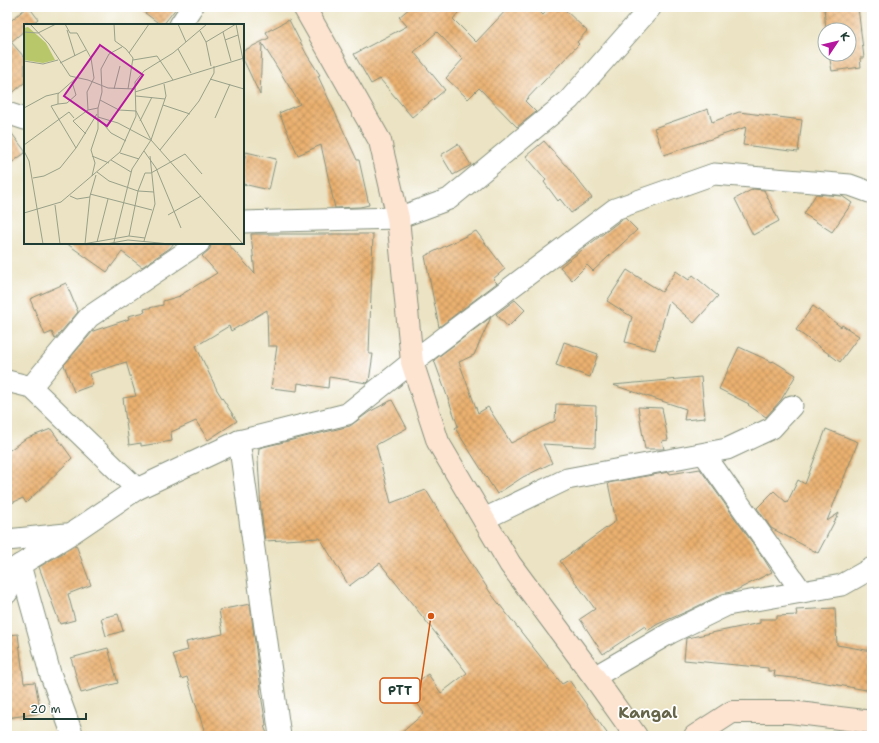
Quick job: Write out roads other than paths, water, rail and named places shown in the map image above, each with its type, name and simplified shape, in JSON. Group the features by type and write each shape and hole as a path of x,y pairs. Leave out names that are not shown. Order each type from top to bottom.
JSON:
{"street":[{"path":"181,24 192,7"},
{"path":"304,7 380,141 398,218 412,362 438,442 510,564 636,736"},
{"path":"244,222 398,218 448,199 569,100 651,7"},
{"path":"7,113 24,119"},
{"path":"7,593 13,569 72,533 137,489 239,442 347,414 412,362 615,209 714,174 850,185 872,193"},
{"path":"31,387 89,317 198,244"},
{"path":"7,381 31,387 137,489"},
{"path":"484,519 567,480 727,449 772,428 792,406"},
{"path":"239,442 280,736"},
{"path":"704,454 802,592"},
{"path":"7,540 72,533"},
{"path":"594,677 670,633 727,606 842,585 872,568"},
{"path":"13,569 73,736"},
{"path":"695,736 732,712 790,712 872,722"}],"place":[{"name":"PTT","path":"431,616"}],"district":[{"name":"Kangal","path":"648,712"}]}
